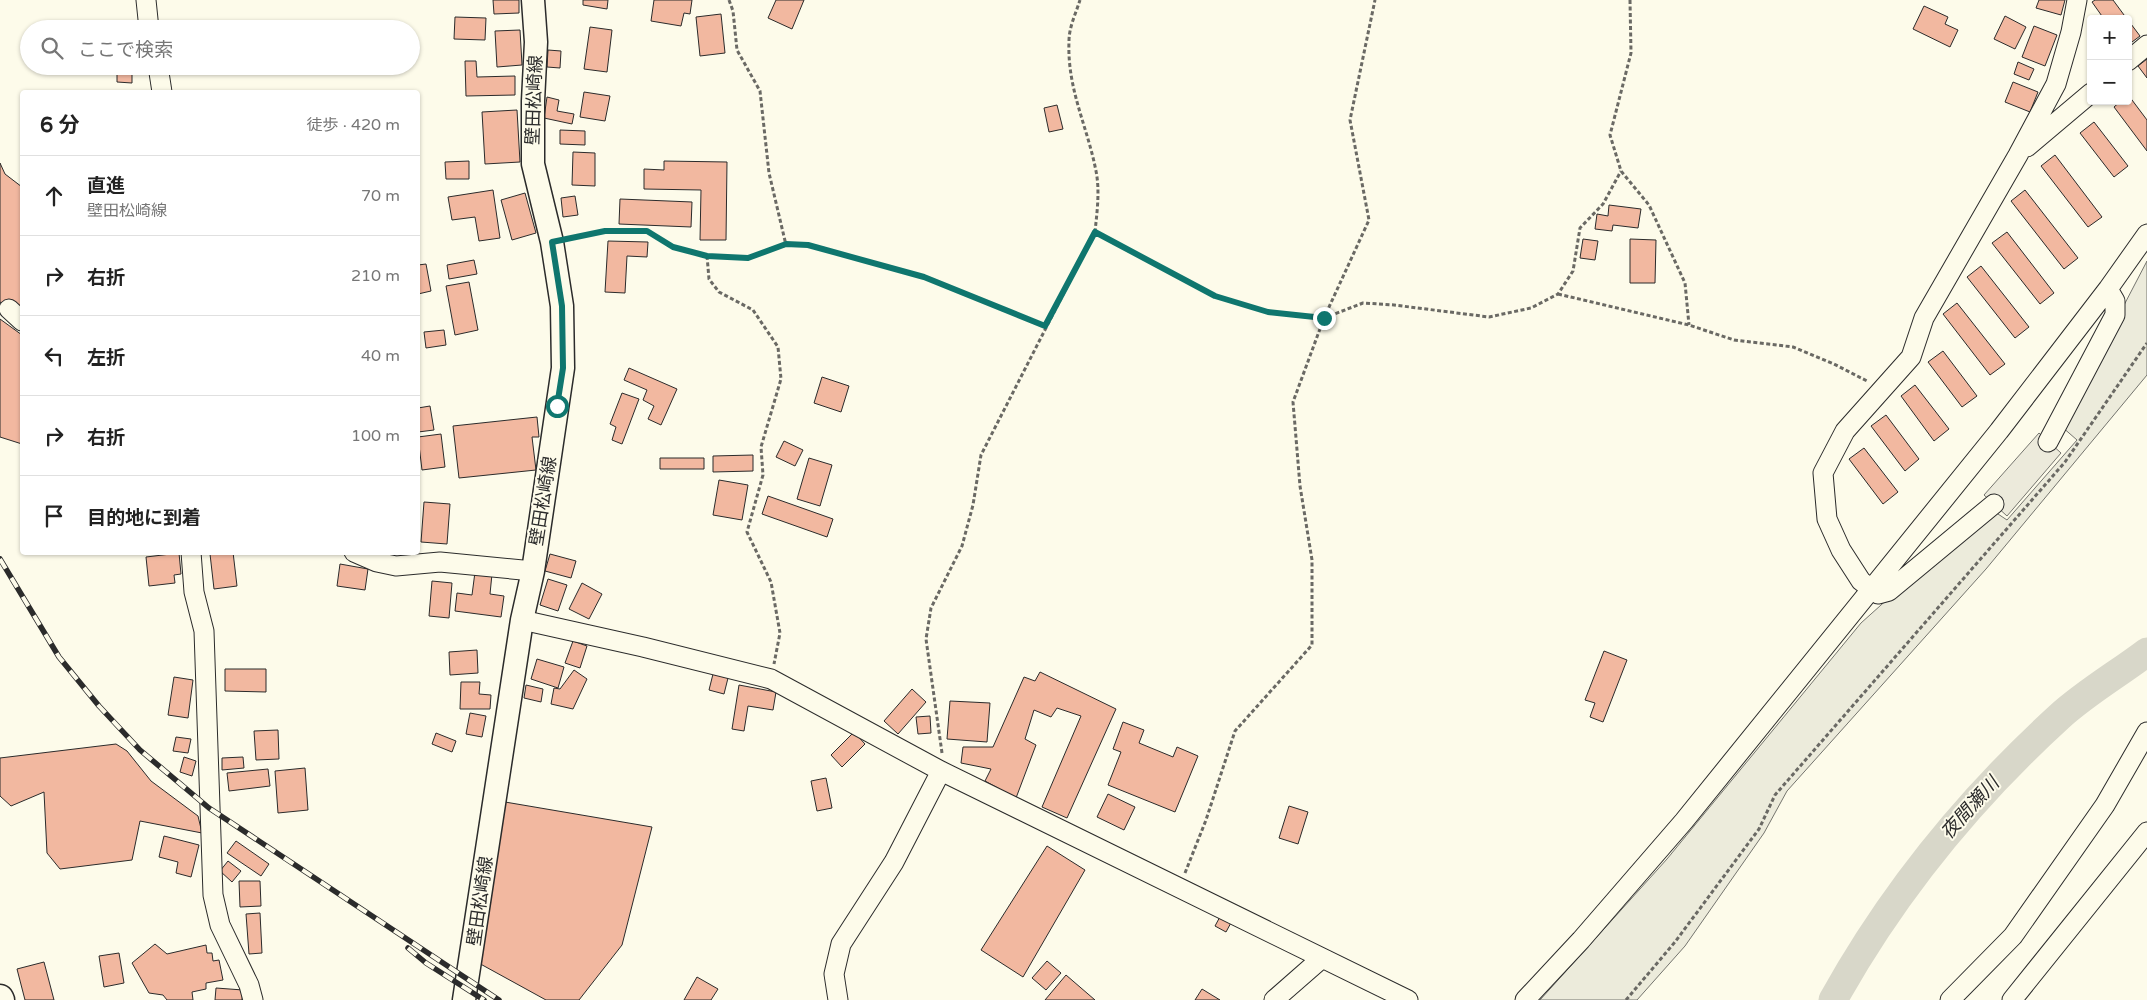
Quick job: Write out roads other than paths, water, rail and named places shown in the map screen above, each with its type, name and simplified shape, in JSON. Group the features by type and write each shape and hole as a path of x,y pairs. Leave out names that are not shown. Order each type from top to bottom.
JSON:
{"main road":[{"name":"壁田松崎線","path":"464,1000 522,620 532,571 563,368 562,306 552,242 532,164 532,101 536,42 533,0"}],"street":[{"path":"146,0 148,20"},
{"path":"1994,504 1889,591 1878,594 1861,581 1841,550 1826,520 1823,473 1845,431 1911,357 1924,318 2018,155 2056,84 2071,32 2077,0"},
{"path":"2129,60 2147,45"},
{"path":"159,75 162,90"},
{"path":"2018,155 2087,96"},
{"path":"1526,1000 1581,940 1684,821 1999,431 2108,289 2147,234"},
{"path":"2048,442 2115,315 2115,301 2108,289"},
{"path":"191,555 194,592 204,631 213,895 220,925 249,985 253,1000"},
{"path":"361,555 377,562 396,566 450,562 532,571"},
{"path":"522,620 652,648 771,679 941,771 1178,889 1408,1000"},
{"path":"1950,1000 2012,936 2105,805 2147,732"},
{"path":"838,1000 834,974 841,944 894,862 941,771"},
{"path":"2012,1000 2147,832"},
{"path":"1274,1000 1322,958"}],"waterway":[{"name":"夜間瀬川","path":"1833,1000 1881,922 1934,849 1963,815 1994,781 2069,708 2147,652"}],"railway":[{"path":"0,559 59,657 99,706 140,750 209,808 499,1000"},
{"path":"408,948 426,963 484,1000"}]}
